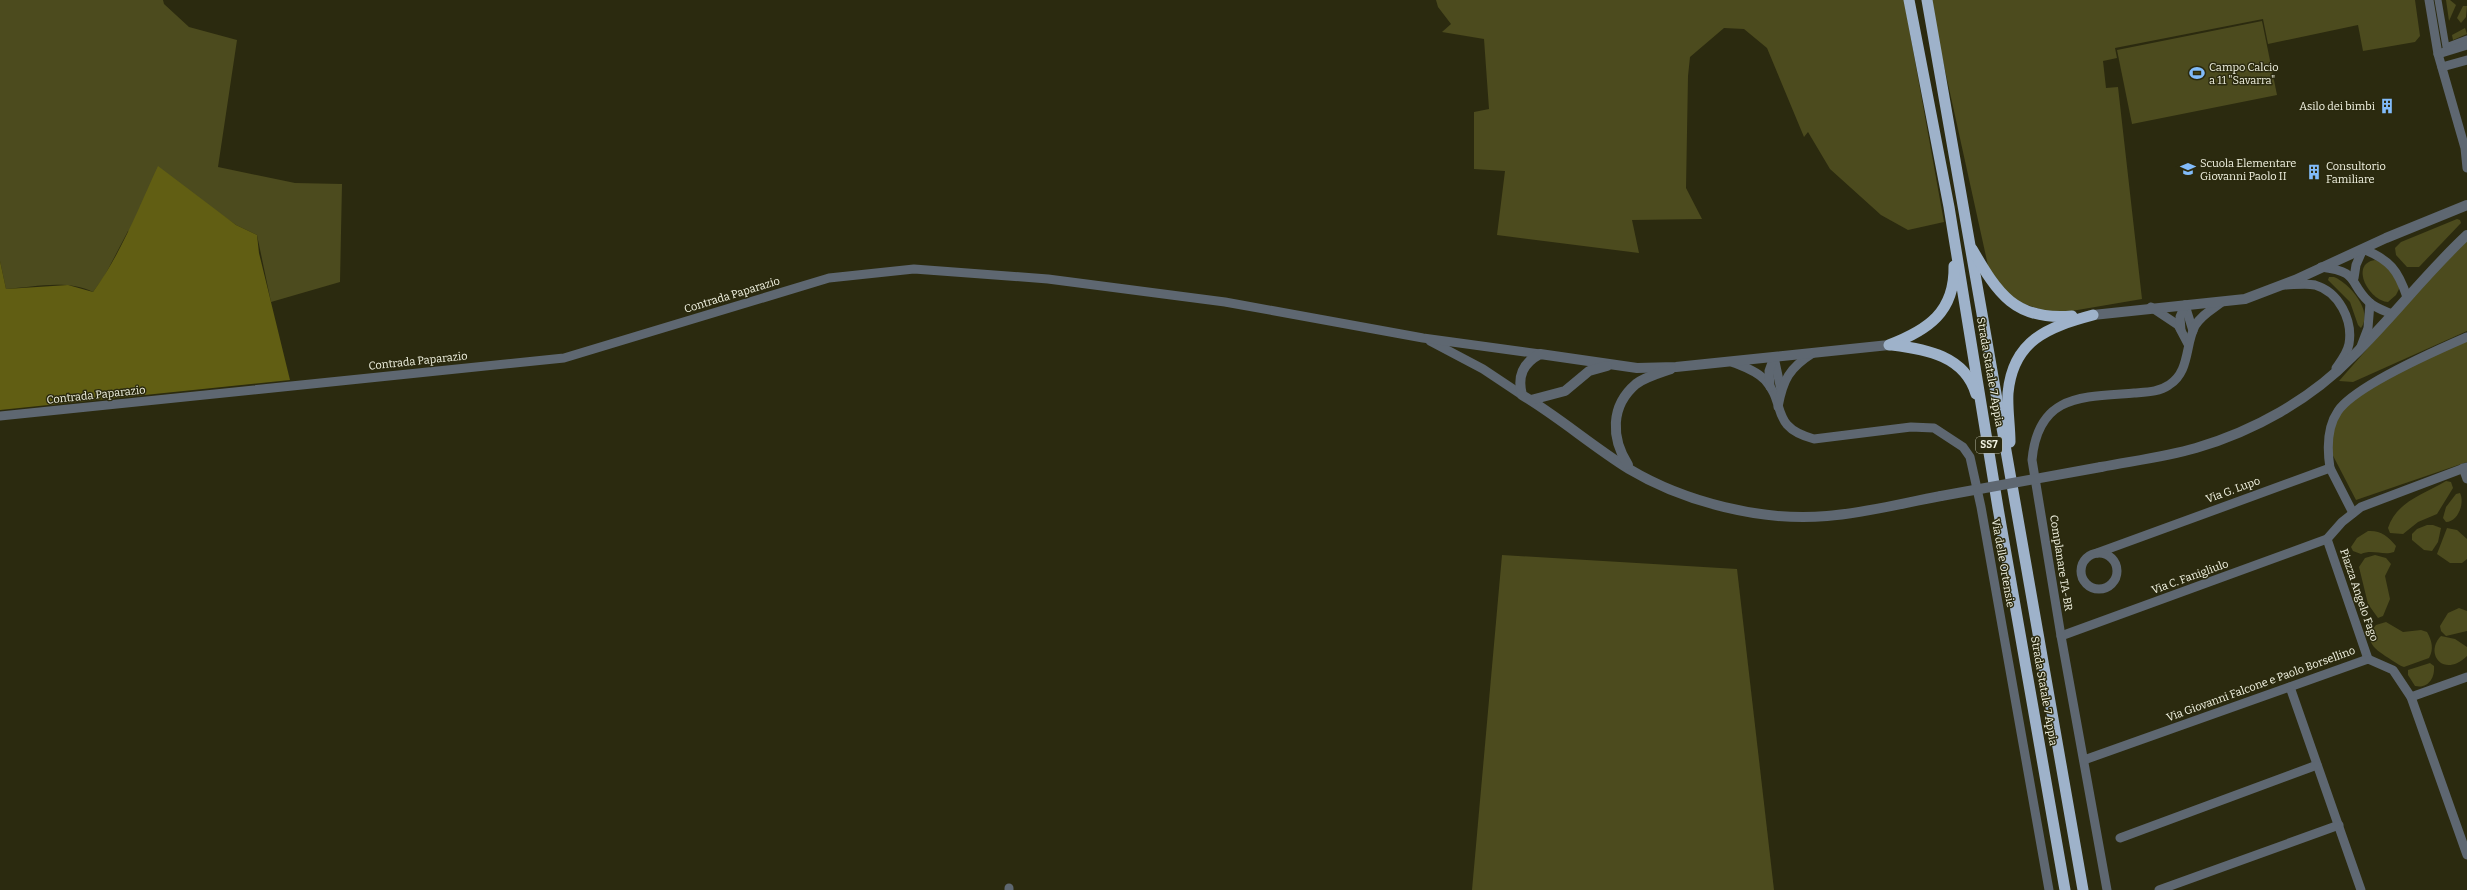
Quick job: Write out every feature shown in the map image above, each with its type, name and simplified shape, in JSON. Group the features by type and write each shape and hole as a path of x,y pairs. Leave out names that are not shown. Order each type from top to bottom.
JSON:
{"highway":[{"name":"Strada Statale 7 Appia","path":"1909,0 1949,207 2065,890"},
{"name":"Strada Statale 7 Appia","path":"1926,0 2082,890"},
{"path":"1889,345 1928,326 1940,314 1949,299 1954,267 1949,230 1949,207"},
{"path":"1968,242 1994,285 2008,300 2028,312 2042,316 2059,318 2093,314"},
{"path":"2009,468 2008,394 2012,374 2018,360 2027,345 2041,333 2063,323 2093,314"},
{"path":"1889,345 1920,348 1943,356 1961,368 1973,384 1988,441"}],"street":[{"path":"2429,0 2438,54 2466,149 2467,168"},
{"path":"2438,0 2446,47 2467,39"},
{"path":"2438,54 2467,44"},
{"path":"2442,67 2467,60"},
{"path":"2093,314 2245,299 2282,285 2467,204"},
{"path":"1423,338 1483,369 1630,469 1670,489 1766,516 1827,516 2101,467 2194,448 2239,434 2273,416 2327,380 2360,349 2443,257 2467,235"},
{"path":"2354,278 2356,265 2363,249"},
{"path":"2363,249 2380,256 2392,266 2399,275 2407,297"},
{"path":"2321,267 2336,269 2354,278 2370,303 2392,314"},
{"name":"Contrada Paparazio","path":"0,416 564,358 829,278 914,269 1048,279 1225,302 1423,338"},
{"path":"2282,285 2314,285 2333,295 2343,308 2349,326 2349,344 2344,357 2327,380"},
{"name":"Complanare TA-BR","path":"2108,890 2061,636 2032,460 2034,445 2039,430 2049,414 2075,398 2156,391 2170,385 2183,369 2188,344 2193,331 2202,317 2222,302"},
{"path":"2360,349 2368,328 2370,303"},
{"path":"2181,330 2180,317 2185,304"},
{"path":"2185,304 2193,331"},
{"path":"2151,308 2170,318 2181,330 2188,344"},
{"path":"2353,513 2330,468 2330,429 2337,412 2349,398 2434,351 2467,337"},
{"path":"1423,338 1637,368 1676,367 1732,362 1889,345"},
{"path":"1778,407 1781,391 1788,374 1799,362 1813,353"},
{"path":"1526,398 1519,385 1524,366 1529,360 1540,354"},
{"path":"1770,388 1769,371 1774,357"},
{"path":"1774,357 1781,391"},
{"path":"1732,362 1764,379 1770,388"},
{"path":"1526,398 1565,392 1589,371 1610,365"},
{"path":"1630,469 1620,452 1615,436 1617,416 1624,397 1637,383 1676,367"},
{"name":"Via delle Ortensie","path":"1770,388 1784,422 1793,431 1814,440 1911,427 1934,428 1963,446 1970,457 1981,507 2049,890"},
{"path":"2327,539 2353,513 2362,507 2465,467 2467,480"},
{"name":"Via G. Lupo","path":"2097,552 2330,468"},
{"name":"Via C. Fanigliulo","path":"2061,636 2327,539"},
{"name":"Piazza Angelo Fago","path":"2327,539 2368,659"},
{"path":"2097,552 2106,554 2113,560 2117,568 2116,578 2110,585 2101,589 2092,588 2084,582 2081,573 2085,560 2097,552"},
{"name":"Via Giovanni Falcone e Paolo Borsellino","path":"2084,760 2368,659 2392,670 2412,697 2467,855"},
{"path":"2412,697 2467,677"},
{"path":"2290,687 2361,890"},
{"path":"2120,838 2318,765"},
{"path":"2159,890 2338,825"}],"shaded area":[{"path":"0,0 163,0 164,4 189,27 237,40 218,167 295,183 342,184 340,282 271,302 257,235 236,225 219,213 128,231 104,277 93,292 83,288 61,285 6,289 0,261"},
{"path":"1436,0 1904,0 1944,222 1908,230 1881,215 1830,169 1808,132 1804,137 1767,48 1744,29 1724,28 1690,57 1688,76 1686,188 1702,219 1632,220 1639,253 1497,235 1505,171 1474,169 1474,112 1489,109 1484,39 1442,32 1451,24 1438,7"},
{"path":"1932,0 2415,0 2420,36 2415,42 2363,51 2358,25 2268,44 2263,19 2115,48 2117,58 2103,61 2106,88 2118,87 2142,299 2054,314 2013,300 1989,270 1941,52"},
{"path":"2446,0 2450,0 2456,5 2449,21"},
{"path":"2463,6 2467,6 2466,17 2461,23 2457,18"},
{"name":"Campo Calcio a 11 \"Savarra\"","path":"2262,21 2277,95 2132,124 2117,50"},
{"path":"2465,28 2467,34 2453,40 2452,35"},
{"path":"158,166 236,225 257,235 259,253 290,380 0,410 0,261 6,289 68,285 93,292 121,247"},
{"path":"2457,219 2460,220 2461,223 2419,267 2407,267 2396,255 2395,248 2401,242"},
{"path":"2467,235 2467,331 2353,382 2339,381"},
{"path":"2375,260 2387,267 2400,287 2396,295 2388,302 2374,296 2365,282 2363,268 2367,263"},
{"path":"2329,277 2334,277 2353,291 2358,298 2364,314 2364,321 2361,328 2358,325 2350,302 2328,280"},
{"path":"2467,337 2467,462 2356,500 2328,446 2330,429 2349,398"},
{"path":"2446,481 2451,482 2453,488 2437,514 2418,522 2403,534 2390,533 2388,528 2392,519 2404,505"},
{"path":"2460,493 2462,502 2461,507 2454,519 2446,522 2443,518 2446,507 2456,494"},
{"path":"2427,525 2433,525 2441,528 2438,542 2432,551 2424,550 2412,540 2412,534 2417,529"},
{"path":"2447,528 2457,530 2467,539 2467,559 2462,563 2450,563 2437,554"},
{"path":"2368,531 2380,533 2390,539 2396,546 2394,552 2370,552 2361,554 2353,551 2351,547 2357,538"},
{"path":"1502,555 1737,569 1774,890 1472,890"},
{"path":"2375,555 2386,558 2391,564 2385,576 2390,599 2383,616 2378,618 2368,604 2359,567 2365,558"},
{"path":"2459,608 2467,611 2467,631 2446,636 2441,631 2440,626 2448,613"},
{"path":"2386,622 2403,632 2421,630 2427,632 2432,645 2432,651 2429,658 2404,667 2378,650 2371,642 2370,637 2376,625"},
{"path":"2441,636 2455,639 2467,647 2467,656 2450,665 2439,661 2435,656 2435,650 2436,643"},
{"path":"2430,663 2434,666 2434,670 2430,682 2424,686 2415,686 2408,675 2408,670"}],"place":[{"name":"Campo Calcio a 11 \"Savarra\"","path":"2197,73"},
{"name":"Asilo dei bimbi","path":"2387,106"},
{"name":"Scuola Elementare Giovanni Paolo II","path":"2188,169"},
{"name":"Consultorio Familiare","path":"2314,172"}]}
